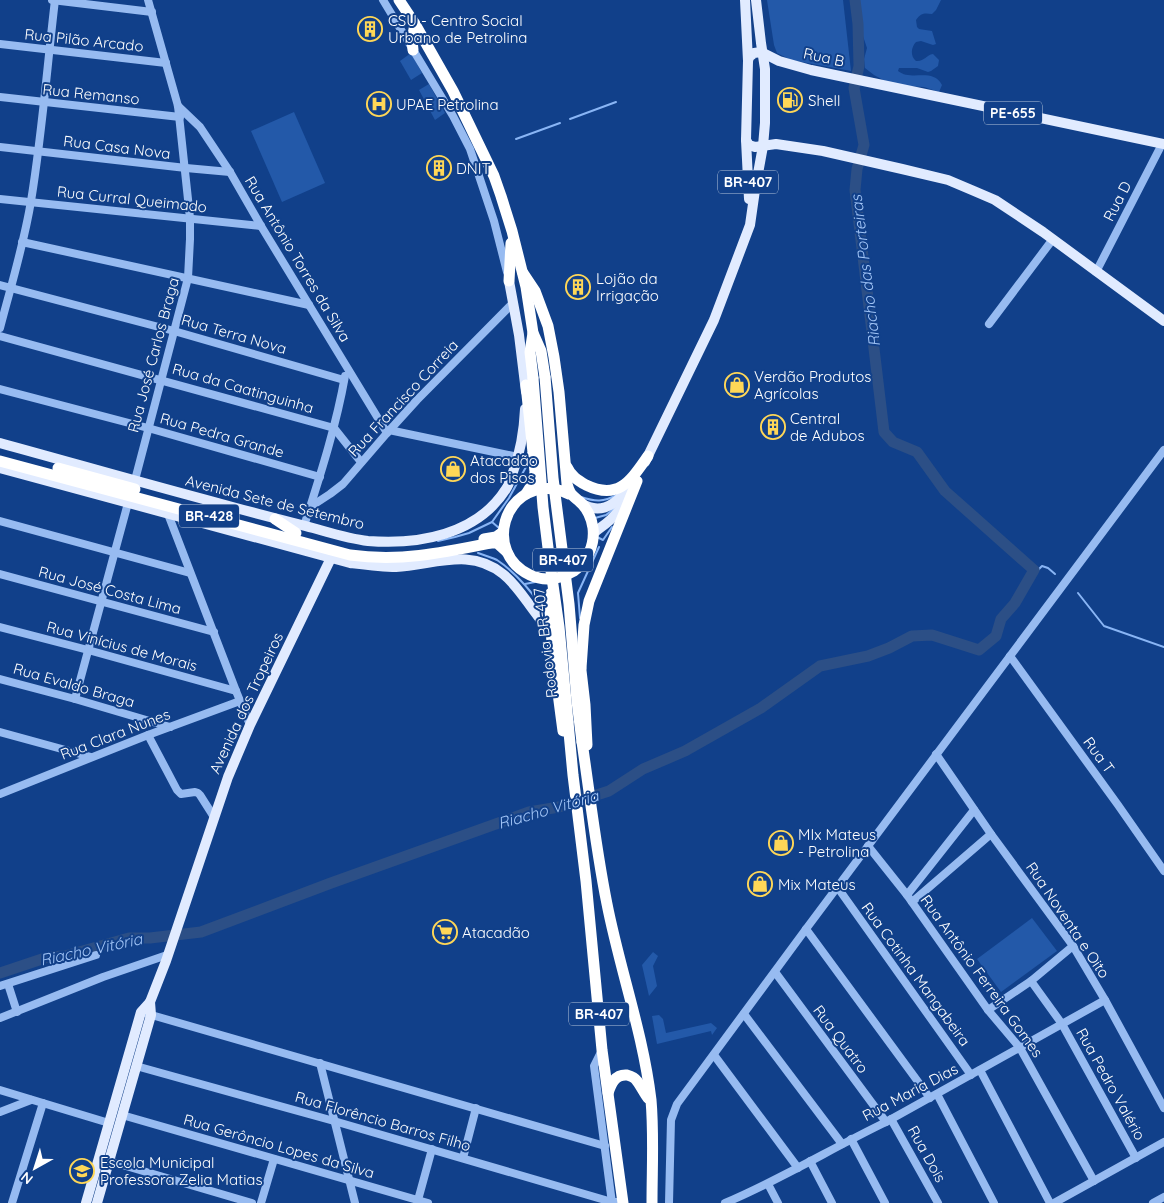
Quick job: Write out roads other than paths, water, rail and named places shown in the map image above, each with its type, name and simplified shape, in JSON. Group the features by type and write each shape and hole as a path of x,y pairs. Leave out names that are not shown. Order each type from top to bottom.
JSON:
{"highway":[{"name":"BR-407","path":"399,0 454,92 490,168 501,196 523,273 535,291 548,326 556,366 566,484 569,494"},
{"path":"414,50 412,40 415,24"},
{"path":"509,281 512,231"},
{"name":"Rodovia BR-407","path":"523,273 533,333 541,350 535,380 543,507 559,627 572,771 587,891 602,1050"},
{"name":"BR-407","path":"526,494 533,483 535,472 535,380"},
{"name":"Rodovia BR-407","path":"535,380 553,478 568,604 576,694 593,826 608,910 638,1027 651,1102"},
{"name":"Avenida Sete de Setembro","path":"0,453 300,529 353,548 370,551 419,549 496,537 503,532"},
{"path":"565,461 572,477 579,482 596,490 606,490 618,488 630,481 648,456"},
{"name":"Avenida Sete de Setembro","path":"0,461 196,517 350,555 400,558 491,543 497,543 507,552"},
{"path":"581,668 584,624 589,601 637,481"},
{"path":"541,489 555,489 569,494 581,502 589,514 593,528 593,543 588,557 579,568 566,576 552,579 537,578 523,571 512,561 507,552 503,532 506,517 514,504 526,494 541,489"},
{"path":"275,519 300,529"},
{"path":"368,565 384,558"},
{"name":"BR-407","path":"574,571 570,580 585,705 588,752 585,759"},
{"name":"BR-407","path":"537,578 546,584 551,594 550,618 554,667 564,747 572,771"},
{"name":"BR-407","path":"602,1050 608,1093 617,1202"},
{"path":"608,1093 617,1077 621,1075 629,1076 637,1081 651,1102"},
{"name":"BR-407","path":"651,1102 652,1203"}],"main road":[{"name":"BR-407","path":"745,0 748,61 746,140 750,225"},
{"name":"BR-407","path":"648,456 714,320 750,225 763,146 765,69 756,0"},
{"path":"748,61 749,57 754,53 762,53"},
{"name":"Rua B","path":"762,53 779,61 811,70 1163,144"},
{"path":"746,140 752,146 776,144 823,151 948,180 995,200 1053,239 1164,322"},
{"name":"Avenida Sete de Setembro","path":"300,529 369,541 399,542 415,540 440,536 458,529 486,512 500,499 508,488 518,457 535,380 513,303 509,281"},
{"name":"Avenida Sete de Setembro","path":"0,443 275,519"},
{"path":"593,534 620,510 637,481 648,456"},
{"path":"581,502 589,508 596,509 616,502 632,483 648,456"},
{"name":"Avenida Sete de Setembro","path":"0,468 168,514 196,517 350,563 396,567 463,558 477,560 492,566 504,574 527,599 537,616 552,633"},
{"name":"Avenida dos Tropeiros","path":"146,1014 228,777 250,725 331,558"},
{"path":"97,1203 136,1066 146,1014"},
{"path":"86,1203 109,1123 146,1014"}],"street":[{"path":"0,328 30,203 44,102 53,0 152,12"},
{"name":"Rua José Carlos Braga","path":"134,480 188,278 190,218 178,106 148,0"},
{"path":"383,0 453,116 470,150 494,221 509,281"},
{"name":"Rua Pilão Arcado","path":"0,44 166,62"},
{"name":"Rua Remanso","path":"0,97 180,117"},
{"name":"Rua Antônio Torres da Silva","path":"178,106 200,127 230,172 347,368 388,431"},
{"name":"Rua D","path":"1096,272 1163,144"},
{"name":"Rua Casa Nova","path":"0,147 230,172"},
{"name":"Rua Curral Queimado","path":"0,199 261,226"},
{"path":"989,324 1053,239"},
{"path":"22,242 309,305"},
{"name":"Rua Terra Nova","path":"0,285 174,331 344,380"},
{"name":"Rua Francisco Correia","path":"310,507 336,490 417,400 513,303"},
{"name":"Rua da Caatinguinha","path":"0,336 334,428"},
{"path":"300,529 320,477 334,428 347,368"},
{"name":"Rua Pedra Grande","path":"0,389 148,428 320,477"},
{"path":"334,428 361,462"},
{"path":"388,431 518,457"},
{"path":"669,1203 670,1126 677,1104 1164,450"},
{"path":"75,699 128,502"},
{"path":"168,514 250,725"},
{"path":"0,521 190,573"},
{"name":"Rua José Costa Lima","path":"0,574 214,632"},
{"name":"Rua Vinícius de Morais","path":"0,627 236,691"},
{"name":"Rua T","path":"1010,656 1164,871"},
{"name":"Rua Evaldo Braga","path":"0,679 170,727"},
{"name":"Rua Clara Nunes","path":"0,794 91,757 240,701"},
{"path":"0,732 91,757"},
{"path":"148,735 177,790 181,794 195,792 200,795 214,817"},
{"name":"Rua Noventa e Oito","path":"936,754 991,834 1074,946 1164,1108"},
{"path":"0,787 10,790"},
{"path":"909,898 974,810"},
{"path":"909,898 991,834"},
{"name":"Rua Antônio Ferreira Gomes","path":"868,846 909,898 988,1010 1020,1048 1094,1181"},
{"name":"Rua Cotinha Mangabeira","path":"838,888 972,1075"},
{"path":"806,929 933,1096 994,1203"},
{"path":"988,1010 1031,980 1074,946"},
{"path":"0,1018 169,950"},
{"path":"17,1012 4,985 96,954"},
{"name":"Rua Quatro","path":"775,972 888,1120"},
{"name":"Rua Pedro Valério","path":"1031,980 1062,1024 1136,1158"},
{"name":"Rua Maria Dias","path":"725,1203 745,1199 768,1184 972,1075 1105,1000"},
{"path":"146,1014 605,1146"},
{"path":"744,1014 842,1144"},
{"path":"602,1050 594,1066 605,1146 617,1202"},
{"path":"714,1055 798,1168"},
{"path":"320,1063 355,1203"},
{"name":"Rua Florêncio Barros Filho","path":"136,1066 617,1202"},
{"path":"980,1070 1052,1203 1164,1142"},
{"path":"0,1090 109,1123"},
{"path":"0,1112 31,1100"},
{"path":"12,1203 43,1103"},
{"path":"463,1158 476,1108"},
{"name":"Rua Gerôncio Lopes da Silva","path":"122,1115 428,1203"},
{"name":"Rua Dois","path":"888,1120 938,1203"},
{"path":"851,1139 885,1203"},
{"path":"418,1200 432,1150"},
{"path":"261,1203 274,1159"},
{"path":"109,1161 252,1203"},
{"path":"810,1161 832,1203"},
{"path":"768,1184 778,1203"}],"waterway":[{"name":"Riacho Vitória","path":"0,973 48,957 65,956 129,938 150,938 201,932 529,812 559,807 609,791 643,769 685,751 761,708 820,666 868,656 912,636 932,635 979,650 996,636 1001,619 1015,603 1034,570 945,491 917,452 893,442 884,432 855,190 857,169 864,145 854,88 859,66 858,24 855,0"},
{"path":"570,119 616,102"},
{"path":"516,139 560,123"},
{"path":"438,541 469,533 492,522 509,498 526,467 528,453"},
{"path":"581,497 599,501 617,495"},
{"path":"595,518 606,515 615,508"},
{"path":"492,522 499,528"},
{"path":"597,537 603,540 612,527"},
{"path":"580,618 578,593 599,547"},
{"path":"478,553 497,560 511,571 525,585 546,616"},
{"path":"536,569 544,556"},
{"path":"554,558 559,569"},
{"name":"Riacho das Porteiras","path":"1034,570 1037,571 1042,566 1055,574"},
{"path":"525,584 535,582"},
{"path":"1078,593 1104,626 1164,647"}],"place":[{"name":"CSU - Centro Social Urbano de Petrolina","path":"370,29"},
{"name":"Shell","path":"790,100"},
{"name":"UPAE Petrolina","path":"379,104"},
{"name":"DNIT","path":"439,168"},
{"name":"Lojão da Irrigação","path":"578,287"},
{"name":"Verdão Produtos Agrícolas","path":"737,385"},
{"name":"Central de Adubos","path":"773,427"},
{"name":"Atacadão dos Pisos","path":"453,469"},
{"name":"MIx Mateus - Petrolina","path":"781,843"},
{"name":"Mix Mateus","path":"760,884"},
{"name":"Atacadão","path":"445,932"},
{"name":"Escola Municipal Professora Zelia Matias","path":"82,1171"}]}
